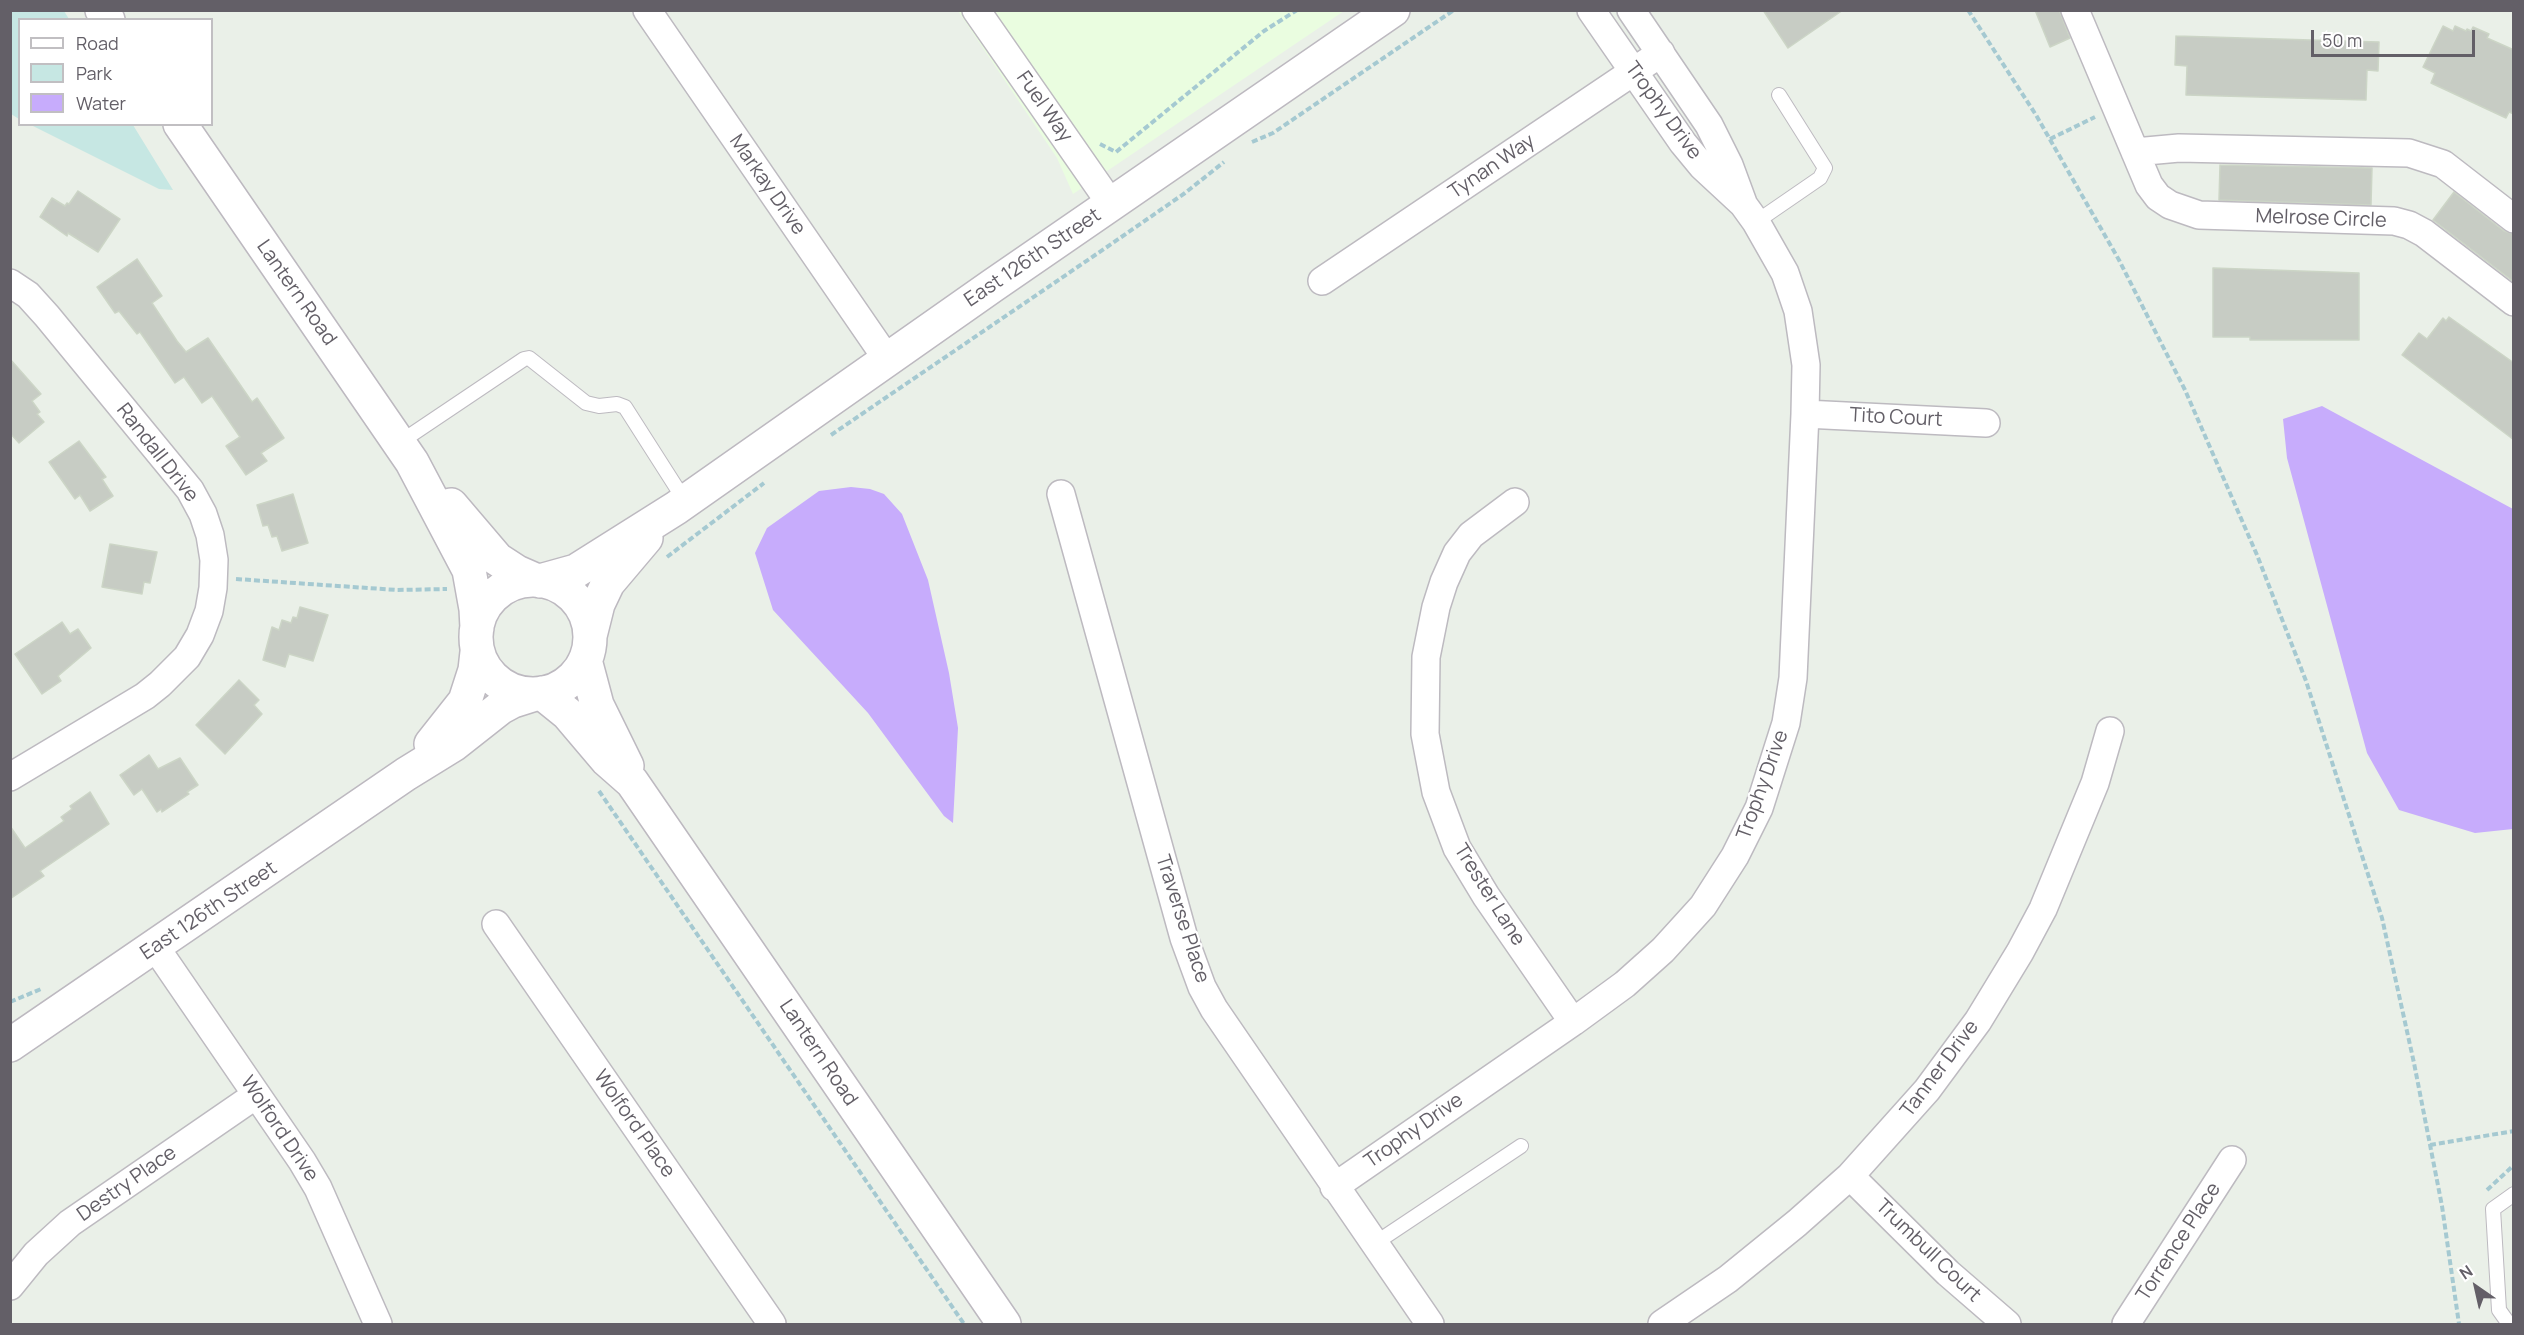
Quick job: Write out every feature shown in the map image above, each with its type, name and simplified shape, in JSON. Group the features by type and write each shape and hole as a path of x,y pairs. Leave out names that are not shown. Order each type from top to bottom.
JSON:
{"main road":[{"name":"East 126th Street","path":"537,580 576,571 681,505 887,359 1393,10"},
{"name":"Lantern Road","path":"181,126 406,452 497,559 517,572 537,580"},
{"name":"Lantern Road","path":"406,452 469,570 477,609 477,640"},
{"name":"East 126th Street","path":"588,648 598,604 608,583 634,550 681,505"},
{"path":"537,580 561,588 578,602 588,619 588,648 579,671 565,685 539,693 501,684 488,672 477,640 482,611 491,598 503,588 517,582 537,580"},
{"name":"East 126th Street","path":"406,774 443,732 465,701 475,670 477,640"},
{"name":"Lantern Road","path":"588,648 597,705 624,756 632,782"},
{"name":"East 126th Street","path":"10,1045 156,948 406,774 453,745 500,708 513,701 539,693"},
{"name":"Lantern Road","path":"539,693 568,714 607,760 632,782 1004,1324"}],"street":[{"name":"Markay Drive","path":"647,10 887,359"},
{"name":"Fuel Way","path":"976,10 1111,204"},
{"name":"Trophy Drive","path":"1591,10 1695,159 1750,213"},
{"name":"Trophy Drive","path":"1334,1186 1625,984 1685,927 1721,881 1759,808 1786,723 1793,678 1805,414 1806,365 1798,311 1785,273 1750,213 1709,125 1631,10"},
{"name":"Melrose Circle","path":"2075,10 2149,185 2158,197 2183,210 2199,215 2394,221 2409,225 2424,233 2514,302"},
{"name":"Tynan Way","path":"1322,281 1661,53"},
{"path":"2135,152 2178,148 2409,153 2443,164 2514,219"},
{"name":"Randall Drive","path":"10,283 28,295 47,316 190,490 203,514 210,535 214,560 214,579 209,611 200,635 187,657 145,696 10,777"},
{"name":"Tito Court","path":"1805,414 1986,423"},
{"name":"Traverse Place","path":"1061,494 1184,938 1202,987 1214,1009 1430,1324"},
{"name":"Trester Lane","path":"1515,502 1471,535 1457,553 1444,582 1433,617 1426,657 1425,734 1436,792 1457,848 1486,896 1573,1022"},
{"name":"Tanner Drive","path":"1662,1324 1769,1247 1850,1176 1927,1090 1978,1021 2020,952 2060,872 2096,783 2110,732"},
{"name":"Wolford Place","path":"496,924 772,1324"},
{"name":"Wolford Drive","path":"156,948 318,1188 378,1324"},
{"name":"Destry Place","path":"10,1286 36,1254 64,1228 256,1095"},
{"name":"Torrence Place","path":"2126,1324 2232,1160"},
{"name":"Trumbull Court","path":"1850,1176 1948,1273 2007,1324"}],"lane":[{"path":"1750,213 1820,178 1825,168 1779,95"},
{"path":"406,452 524,358 529,358 586,403 599,406 617,404 625,407 681,505"},
{"path":"1374,1244 1521,1146"},
{"path":"2509,1324 2499,1310 2493,1209 2514,1194"}],"path":[{"path":"1096,140 1108,150 1116,152 1264,31 1297,10"},
{"path":"1246,145 1274,133 1454,10"},
{"path":"1968,10 2050,140 2119,260 2184,390 2257,555 2306,681 2382,918 2442,1206 2459,1324"},
{"path":"2050,140 2115,107"},
{"path":"830,436 1158,212 1230,157"},
{"path":"662,562 772,476"},
{"path":"214,579 397,590 450,589"},
{"path":"592,781 964,1324"},
{"path":"2430,1145 2514,1131"}],"shaded area":[{"path":"958,11 1344,11 1073,194 1057,158"}],"green space":[{"path":"10,11 64,11 68,18 18,18 18,118 11,114"},
{"path":"33,126 134,126 173,190 159,189"}],"water":[{"path":"2322,406 2513,509 2513,829 2475,833 2399,810 2367,753 2287,458 2283,419"},
{"path":"851,487 870,489 884,494 902,514 928,580 949,673 958,728 953,823 944,816 868,713 773,610 755,553 767,528 819,491"}],"building":[{"path":"1763,10 1843,10 1788,48"},
{"path":"2035,10 2059,10 2070,38 2050,47"},
{"path":"2443,26 2453,31 2455,26 2466,31 2467,29 2471,31 2473,27 2489,34 2487,38 2514,50 2514,114 2509,112 2506,118 2431,83 2435,73 2423,67"},
{"path":"2176,36 2379,42 2378,71 2367,70 2366,100 2186,95 2187,66 2175,65"},
{"path":"2220,165 2372,168 2371,205 2219,200"},
{"path":"78,191 120,219 98,252 68,233 67,236 40,217 52,198 65,206"},
{"path":"2454,192 2504,231 2514,234 2514,282 2433,220"},
{"path":"137,259 162,296 152,303 186,352 208,338 252,402 257,398 284,438 261,453 267,461 246,475 226,446 240,437 212,396 202,403 184,377 175,383 140,332 137,334 119,311 115,313 97,287"},
{"path":"2213,268 2359,273 2359,340 2250,340 2250,337 2213,337"},
{"path":"2449,317 2514,363 2514,440 2402,355 2419,333 2427,339 2443,318 2446,321"},
{"path":"10,359 41,394 32,401 40,412 37,414 44,422 19,443 10,433"},
{"path":"79,441 106,477 102,479 113,496 90,511 80,495 75,499 49,462"},
{"path":"293,494 308,543 282,551 277,536 272,537 268,525 263,526 257,505"},
{"path":"110,544 157,552 150,583 144,582 142,594 102,587"},
{"path":"300,607 328,615 313,661 289,654 285,667 263,660 272,627 279,630 282,620 291,623 293,617 297,618"},
{"path":"62,622 70,634 78,629 91,648 58,676 61,681 42,694 15,654"},
{"path":"239,680 259,700 254,705 262,714 225,754 196,725"},
{"path":"149,755 158,769 180,758 198,785 187,792 189,794 162,812 161,809 157,812 142,789 134,795 120,775"},
{"path":"90,792 109,824 40,871 44,876 10,899 10,826 25,848 64,821 61,817 72,809 70,806"}]}
